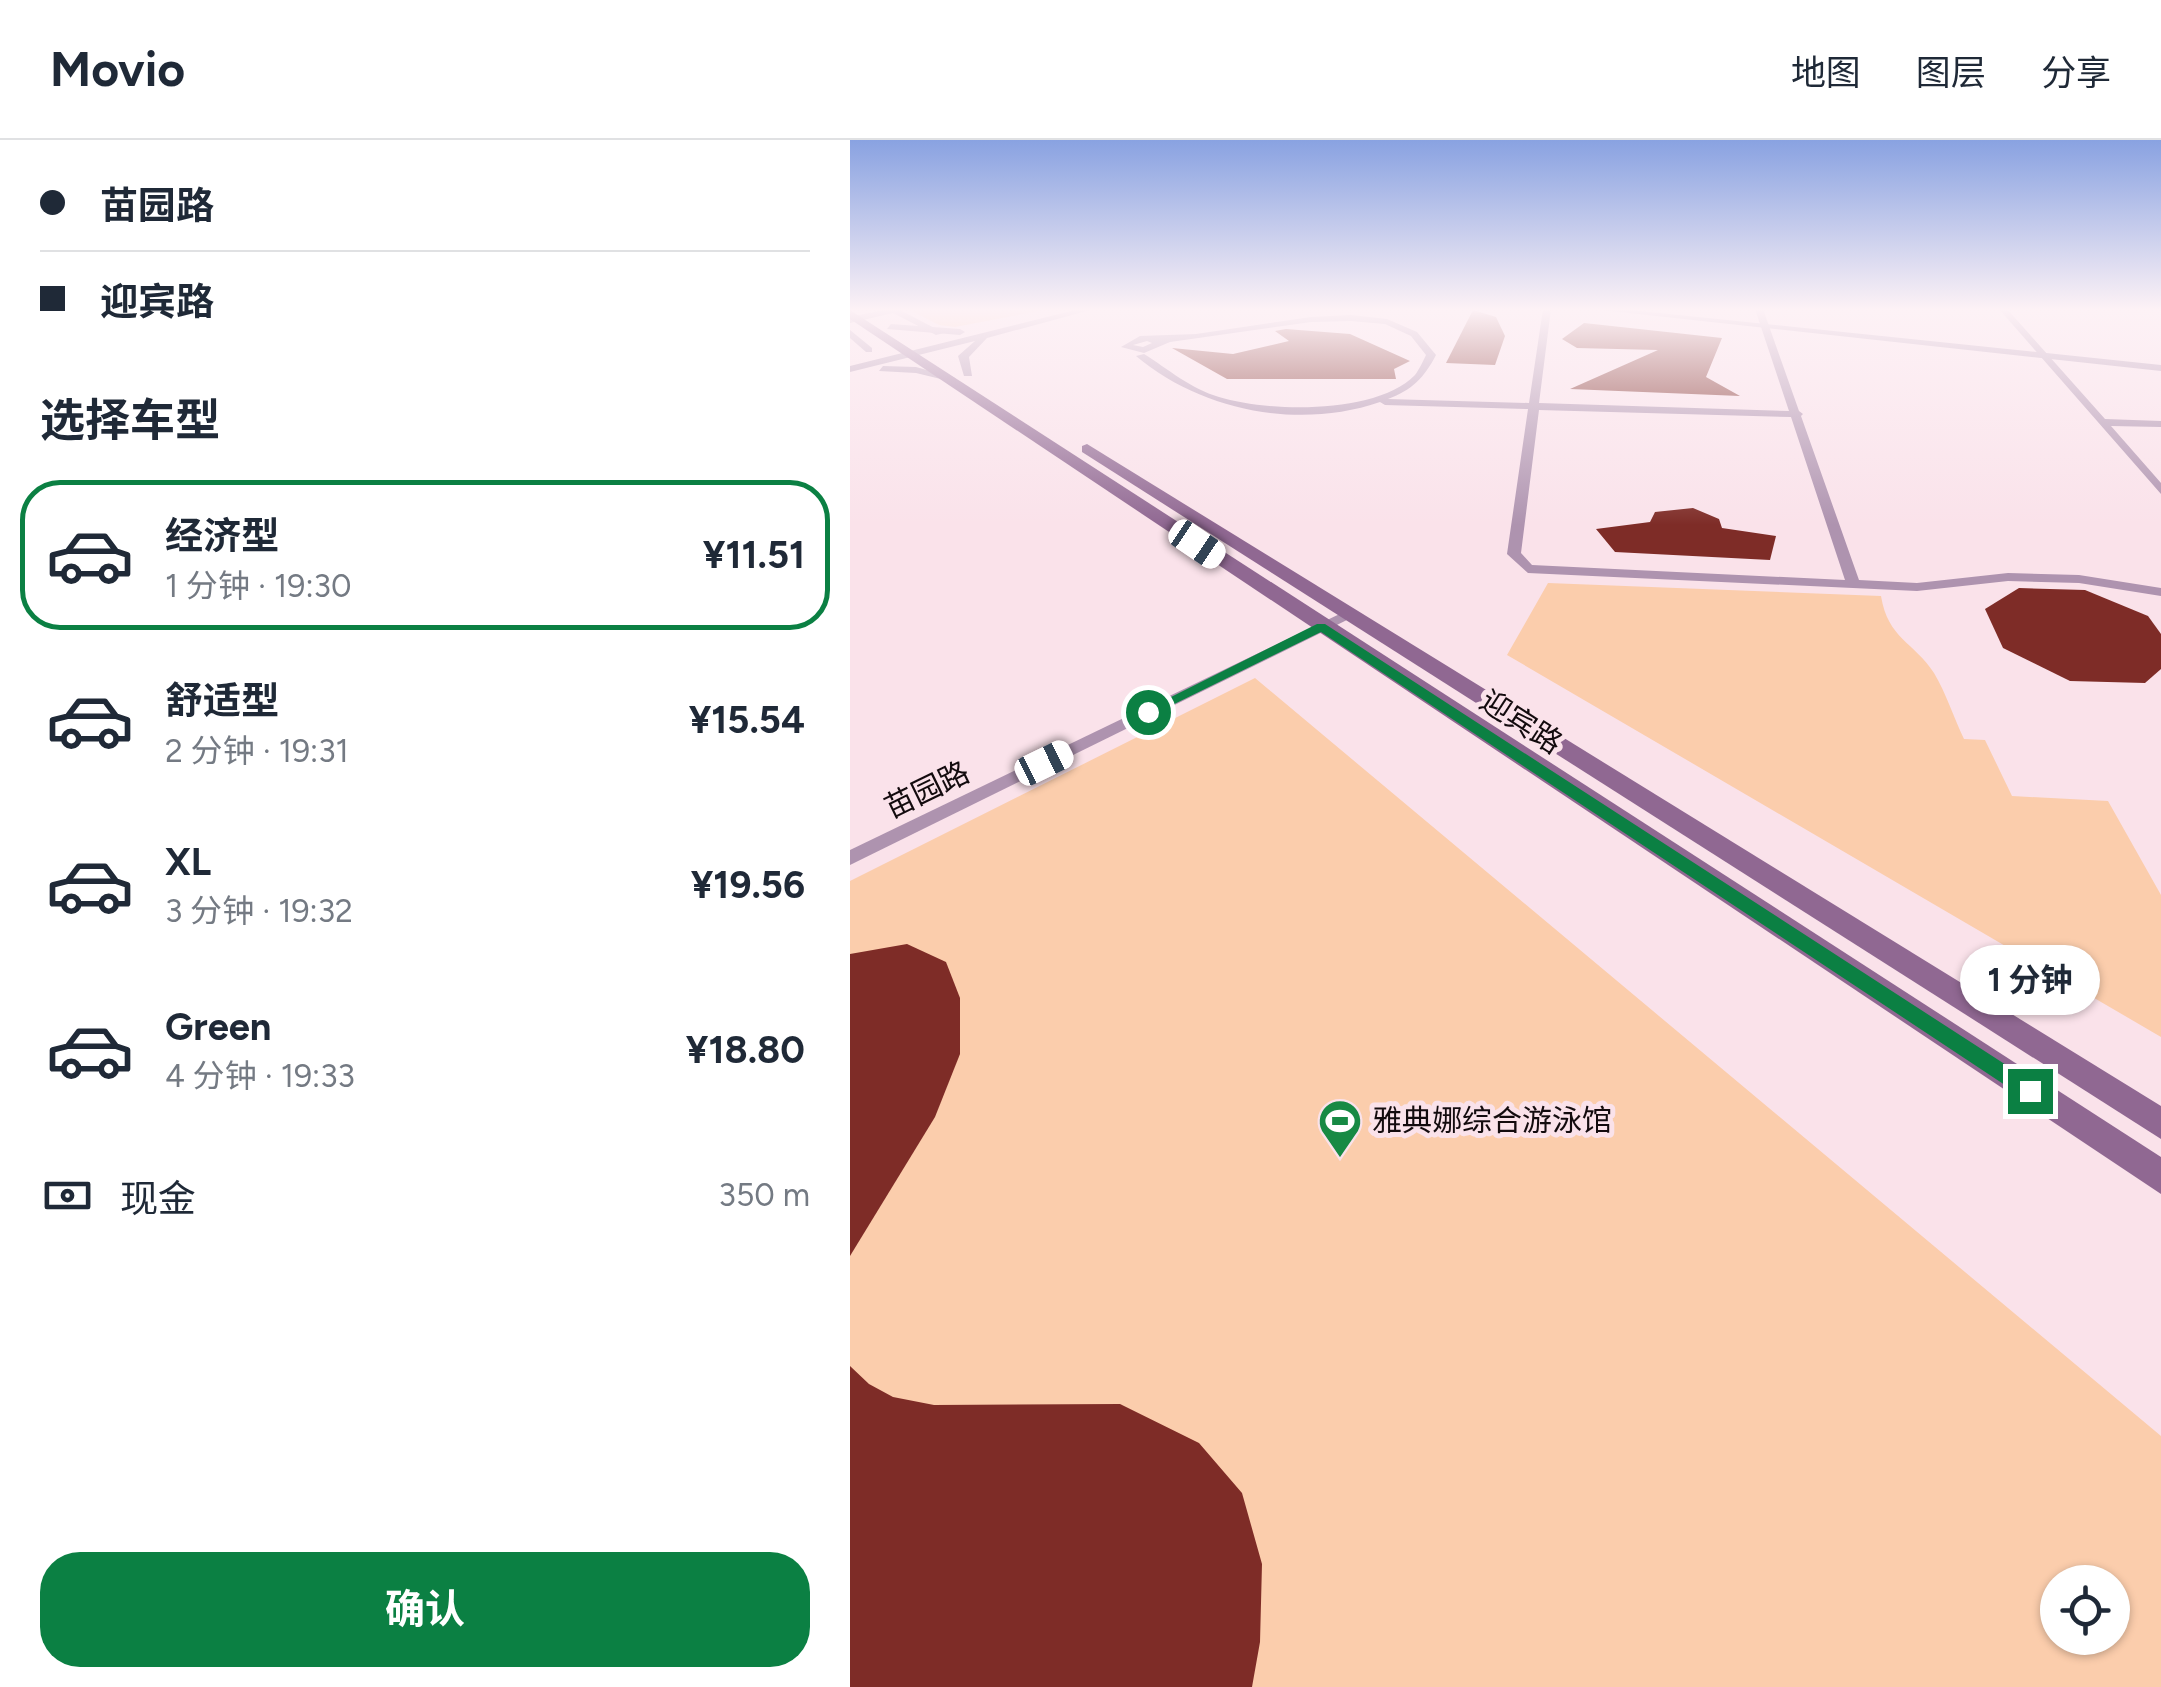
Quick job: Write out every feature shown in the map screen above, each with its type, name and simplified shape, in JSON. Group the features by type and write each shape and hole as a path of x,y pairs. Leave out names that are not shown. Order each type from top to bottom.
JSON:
{"main road":[{"name":"迎宾路","path":"966,381 1321,627 2161,1177"},
{"name":"迎宾路","path":"967,381 1350,612 2161,1124"}],"street":[{"path":"1188,381 1210,398 1236,406 1321,409 1366,401 1419,381"},
{"path":"1537,381 1514,554 1528,569 1917,587 2008,578 2079,579 2161,592"},
{"path":"1786,381 1854,585"},
{"path":"2066,381 2161,490"},
{"path":"1366,401 1798,414"},
{"path":"2102,422 2161,424"},
{"name":"苗园路","path":"850,858 1350,612"}],"shaded area":[{"path":"1548,583 1881,596 1889,622 1934,673 1964,739 1985,740 2012,796 2108,801 2161,895 2161,1037 1507,655"},
{"name":"雅典娜综合游泳馆","path":"1255,678 2161,1436 2161,1687 850,1687 850,881"}],"building":[{"path":"1588,381 1714,381 1740,396 1570,389"},
{"path":"1693,508 1719,519 1722,528 1776,536 1770,560 1615,552 1596,529 1650,522 1655,512"},
{"path":"2019,588 2085,590 2148,616 2161,634 2161,669 2145,683 2070,681 2003,648 1985,609"},
{"path":"907,944 946,962 960,998 960,1054 935,1117 850,1256 850,954"},
{"path":"850,1366 869,1384 893,1397 934,1405 1120,1404 1199,1443 1242,1493 1262,1564 1260,1642 1252,1687 850,1687"}],"place":[{"name":"雅典娜综合游泳馆","path":"1340,1159"}],"route":[{"path":"1148,712 1321,627 2030,1091"}]}
